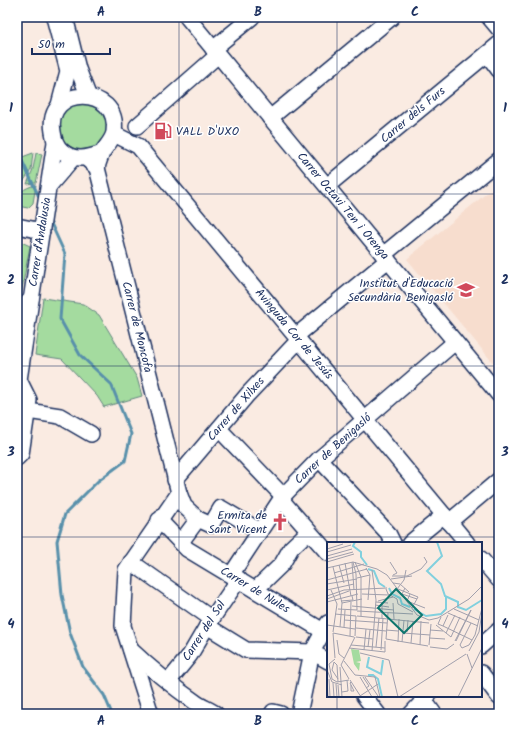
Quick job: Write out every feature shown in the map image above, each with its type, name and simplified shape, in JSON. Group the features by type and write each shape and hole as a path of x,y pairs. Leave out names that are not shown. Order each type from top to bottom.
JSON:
{"street":[{"path":"54,17 68,71 59,105 51,123 55,142 62,152 85,161 102,153 114,127 105,104 88,95 73,96 59,105"},
{"path":"64,17 78,69 88,95"},
{"name":"Carrer Octavi Ten i Orenga","path":"187,17 499,395"},
{"path":"114,127 137,126 252,17"},
{"path":"270,118 392,17"},
{"path":"489,17 499,29"},
{"name":"Carrer dels Furs","path":"327,186 499,44"},
{"path":"486,54 499,70"},
{"path":"137,126 138,146"},
{"name":"Avinguda Cor de Jesús","path":"114,127 138,146 466,542"},
{"name":"Carrer d'Andalusia","path":"17,458 21,454 29,400 18,387 21,317 32,299 55,142"},
{"name":"Carrer de Xilxes","path":"152,714 123,626 126,570 158,522 177,486 219,429 298,338 385,257 499,160"},
{"name":"Carrer d'Andalusia","path":"48,186 85,161"},
{"name":"Carrer de Moncofa","path":"85,161 177,486 184,506 202,520"},
{"path":"17,226 42,231"},
{"name":"Carrer de Benigasló","path":"235,577 260,531 283,496 318,459 456,342"},
{"path":"28,411 60,416 91,434"},
{"path":"219,429 283,496 284,503 327,552"},
{"path":"318,459 388,533 393,542"},
{"path":"412,542 447,519 499,480"},
{"path":"184,546 202,520 211,525 221,508 260,531"},
{"name":"Carrer de Nules","path":"158,522 184,546 255,590 326,627"},
{"path":"255,590 282,564 291,548 308,532"},
{"path":"482,560 499,580"},
{"path":"131,562 246,650 312,652 327,660"},
{"name":"Carrer del Sol","path":"168,682 190,655 235,577"},
{"path":"299,714 312,652 326,627"},
{"path":"482,645 499,630"},
{"path":"130,650 202,709"},
{"path":"482,674 499,698"},
{"path":"365,697 378,714"},
{"path":"411,714 424,697 434,714"},
{"path":"272,714 273,712 281,714"}],"shaded area":[{"name":"Institut d'Educació Secundària Benigasló","path":"499,183 499,370 407,259"}],"green space":[{"path":"92,102 104,112 107,118 108,124 106,136 93,148 82,150 72,148 65,142 61,133 60,121 62,114 68,106"},
{"path":"33,153 31,170 17,191 17,159"},
{"path":"36,153 42,154 36,183 27,184 33,169"},
{"path":"36,185 33,203 28,208 17,206 17,201 20,194 24,190"},
{"path":"17,240 30,246 20,299 17,298"},
{"path":"43,298 83,304 99,315 137,378 142,396 104,407 97,396 62,359 35,355"}],"waterway":[{"path":"17,150 40,199"},
{"path":"49,219 65,254 60,319 80,355 111,384 131,434 125,461 98,481 65,514 57,541 62,595 70,633 83,667 104,695 112,714"}],"place":[{"name":"VALL D'UXO","path":"163,131"},
{"name":"Institut d'Educació Secundària Benigasló","path":"466,290"},
{"name":"Ermita de Sant Vicent","path":"280,522"}]}
